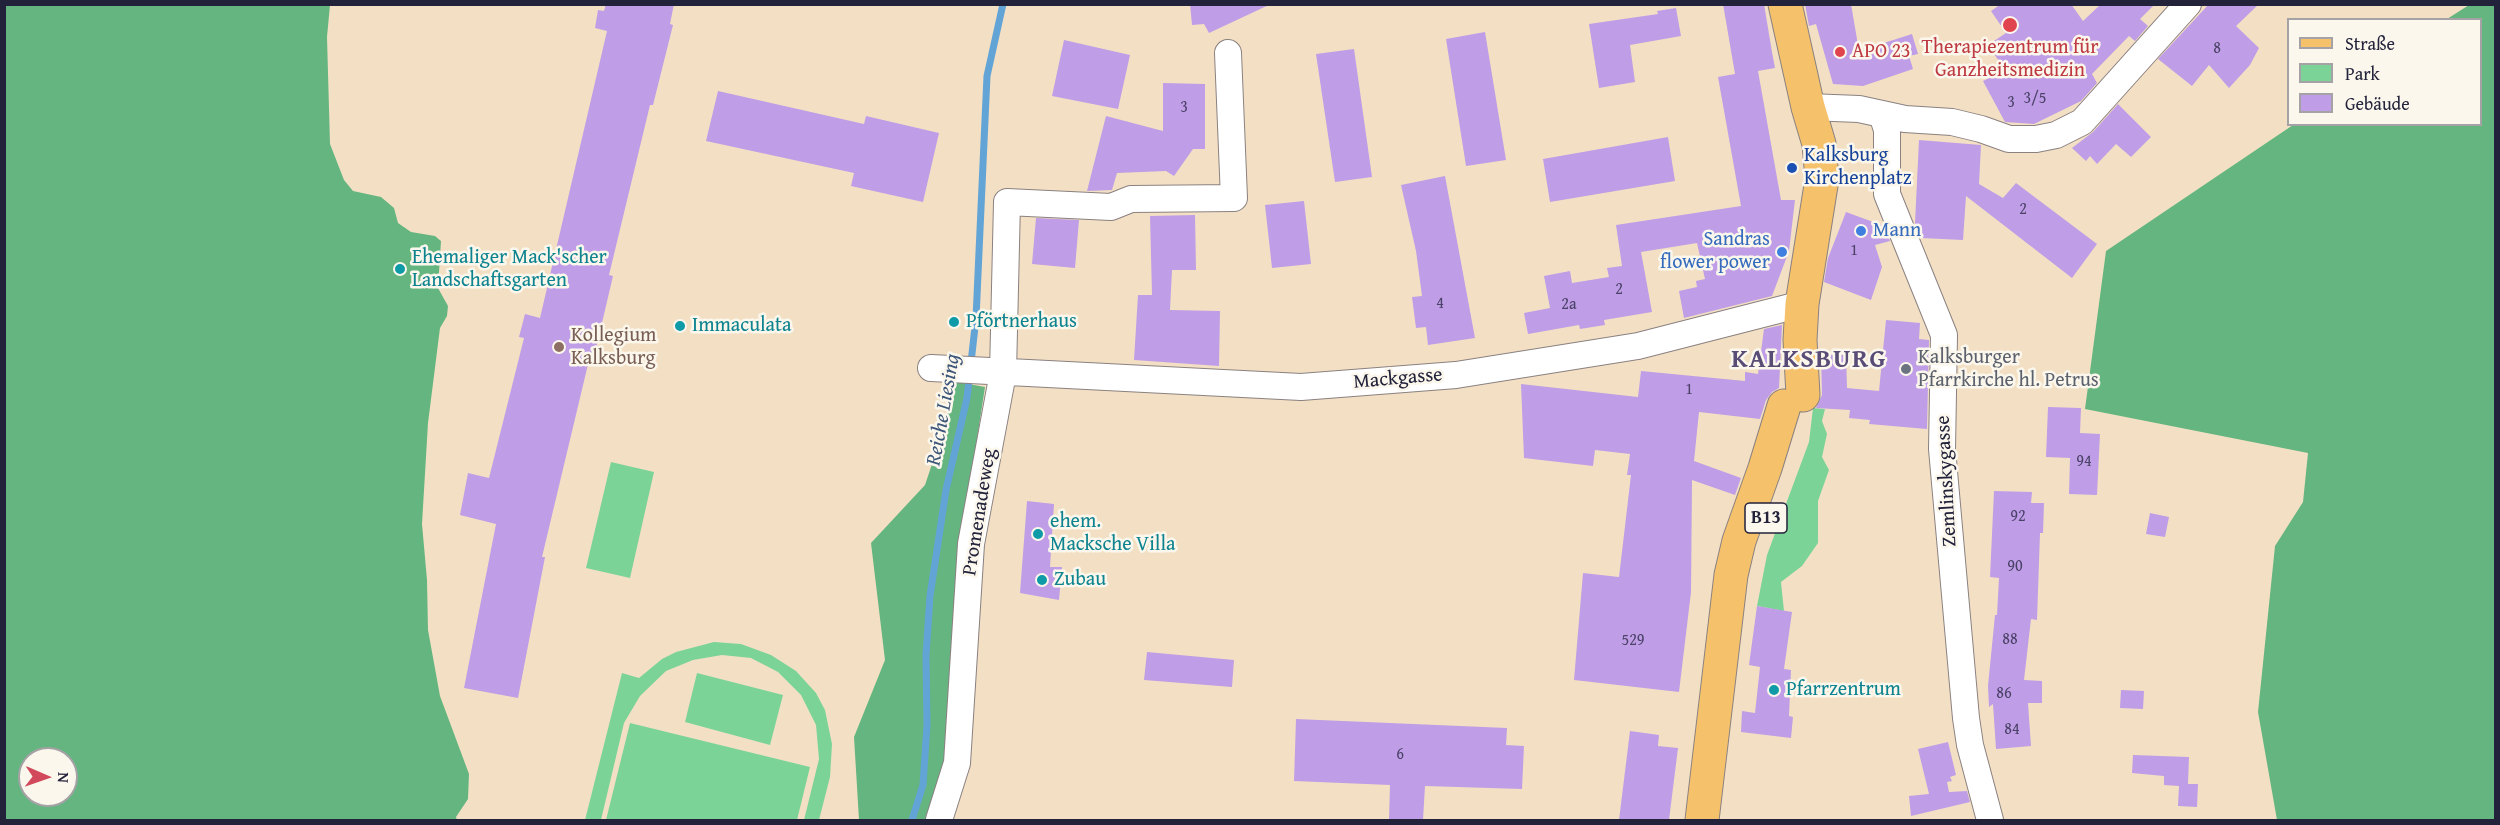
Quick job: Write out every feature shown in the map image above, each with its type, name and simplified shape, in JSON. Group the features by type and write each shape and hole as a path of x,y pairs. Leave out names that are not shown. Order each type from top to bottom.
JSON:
{"main road":[{"name":"B13","path":"1702,820 1726,628 1756,544 1784,478 1794,401 1802,304 1822,179 1820,144 1808,107 1785,4"}],"street":[{"path":"1808,107 1859,109 1952,122 2009,139 2036,139 2056,135 2082,122 2188,4"},
{"name":"Promenadeweg","path":"939,820 957,763 971,544 995,373 1007,202 1111,207 1131,199 1234,198 1228,53"},
{"name":"Zemlinskygasse","path":"1882,114 1887,130 1887,194 1944,335 1942,431 1945,492 1966,718 1970,745 1990,820"},
{"name":"Mackgasse","path":"942,368 995,373 1301,387 1456,375 1638,346 1802,304"}],"green space":[{"path":"5,4 330,5 327,37 330,144 344,180 353,191 381,197 394,208 398,223 411,232 435,236 441,241 438,288 448,306 447,316 440,328 428,423 422,524 427,580 428,630 440,696 469,774 468,799 456,817 457,820 5,820"},
{"path":"2469,5 2496,5 2495,820 2277,820 2258,712 2275,546 2303,502 2308,453 2085,409 2106,251 2292,126 2482,126 2482,18 2449,18"},
{"path":"952,381 985,387 961,543 952,689 943,783 929,820 859,820 854,737 885,660 871,543 925,485 946,422"},
{"path":"1813,408 1825,409 1822,421 1827,434 1822,457 1829,470 1818,501 1818,543 1802,566 1781,582 1784,611 1757,606 1767,555 1809,442"},
{"path":"611,462 654,472 630,578 586,568"},
{"path":"714,642 741,644 771,655 796,671 816,693 825,710 832,744 830,777 819,820 804,820 819,759 816,725 801,695 778,672 751,658 722,655 693,660 666,671 640,696 624,723 601,820 585,820 622,673 639,678 662,659 676,652"},
{"path":"697,673 783,695 770,745 685,722"},
{"path":"630,723 810,767 797,820 606,820"}],"building":[{"name":"Kollegium Kalksburg","path":"606,4 674,4 670,24 673,25 653,105 650,105 609,275 613,276 594,357 590,356 542,557 545,557 518,698 464,688 496,524 460,515 468,473 489,478 524,338 519,337 525,314 540,318 607,31 595,28 598,10 604,11"},
{"path":"1190,4 1271,4 1209,33 1204,24 1192,25"},
{"path":"1723,4 1764,4 1775,68 1758,71 1781,200 1795,200 1789,251 1772,296 1684,318 1679,291 1697,287 1696,281 1705,279 1697,243 1641,252 1652,312 1604,320 1605,325 1580,329 1579,325 1528,334 1524,313 1550,308 1544,276 1570,271 1572,283 1609,277 1607,268 1622,266 1616,225 1741,206 1718,77 1735,74"},
{"path":"1805,4 1851,4 1859,51 1912,34 1918,54 1909,56 1913,69 1863,86 1833,84 1816,24 1809,26"},
{"path":"2001,4 2071,4 2083,21 2101,4 2155,4 2140,19 2148,26 2135,41 2129,36 2092,74 2097,83 2081,101 2034,124 2005,122 1983,81 2005,70 1988,45 2006,33 1991,11"},
{"path":"2209,4 2259,4 2236,26 2259,48 2250,65 2229,88 2209,65 2192,86 2158,59"},
{"path":"1676,8 1681,36 1630,45 1635,82 1599,88 1589,24 1658,14 1657,11"},
{"path":"1485,32 1506,160 1466,166 1446,39"},
{"path":"1064,40 1130,55 1118,109 1052,96"},
{"path":"1354,49 1372,177 1335,182 1316,54"},
{"path":"1163,83 1205,84 1205,149 1193,149 1174,176 1166,171 1117,173 1112,190 1087,191 1106,116 1163,131"},
{"path":"718,91 864,124 866,116 939,133 923,202 851,186 854,173 706,141"},
{"path":"2118,104 2151,137 2131,157 2116,144 2097,164 2090,156 2086,161 2072,148 2093,132"},
{"path":"1668,137 1675,181 1550,202 1543,159"},
{"path":"1919,140 1981,145 1979,184 2003,198 2016,183 2097,244 2072,278 1966,196 1963,240 1921,238 1915,223"},
{"path":"1445,176 1475,338 1428,345 1426,327 1416,328 1412,297 1422,296 1416,251 1401,185"},
{"path":"1304,201 1311,264 1272,268 1265,205"},
{"path":"1846,212 1884,226 1890,241 1875,245 1882,267 1871,300 1824,282 1828,258"},
{"path":"1195,215 1196,270 1172,270 1170,310 1220,311 1219,366 1134,360 1138,295 1152,295 1150,216"},
{"path":"1036,218 1079,220 1075,268 1032,264"},
{"name":"Kalksburger Pfarrkirche hl. Petrus","path":"1886,320 1920,323 1919,339 1929,340 1927,429 1869,424 1870,420 1849,418 1850,410 1816,408 1822,395 1821,355 1846,355 1847,388 1879,391"},
{"path":"1782,325 1779,388 1772,392 1766,400 1760,419 1699,412 1694,461 1741,478 1735,495 1692,480 1691,592 1679,692 1574,680 1583,573 1619,577 1631,475 1627,475 1630,454 1595,450 1593,466 1524,458 1521,384 1638,397 1641,371 1745,381 1745,372 1758,374 1764,329"},
{"path":"2048,407 2081,408 2080,433 2100,434 2097,495 2069,494 2070,458 2046,457"},
{"path":"1994,491 2032,492 2031,503 2044,503 2043,533 2040,533 2037,620 2031,619 2024,680 2042,681 2042,703 2028,703 2031,746 1996,749 1993,704 1989,707 1988,686 1999,578 1990,577"},
{"path":"1027,501 1054,504 1050,567 1062,567 1059,600 1020,593"},
{"path":"2150,513 2169,517 2165,537 2146,534"},
{"name":"Pfarrzentrum","path":"1757,606 1792,612 1784,669 1791,670 1789,716 1793,717 1791,738 1741,732 1742,711 1755,713 1760,667 1749,665"},
{"path":"1147,652 1234,660 1232,687 1144,680"},
{"path":"2121,690 2144,691 2143,709 2120,708"},
{"path":"1296,719 1507,728 1506,745 1524,746 1522,789 1425,786 1423,820 1389,820 1390,785 1294,781"},
{"path":"1630,731 1659,735 1658,746 1678,748 1669,820 1619,820"},
{"path":"1948,742 1956,775 1950,777 1952,781 1947,782 1949,792 1967,791 1970,802 1911,816 1909,796 1929,794 1918,749"},
{"path":"2133,755 2189,757 2188,784 2198,784 2197,807 2178,806 2179,786 2164,785 2164,776 2132,773"}],"waterway":[{"name":"Reiche Liesing","path":"912,820 923,785 927,725 926,655 930,596 946,490 967,398 976,318 987,76 1003,4"}],"place":[{"name":"Therapiezentrum für Ganzheitsmedizin","path":"2010,25"},
{"name":"APO 23","path":"1840,52"},
{"name":"Kalksburg Kirchenplatz","path":"1792,168"},
{"name":"Mann","path":"1861,231"},
{"name":"Sandras flower power","path":"1782,252"},
{"name":"Ehemaliger Mack'scher Landschaftsgarten","path":"400,269"},
{"name":"Pförtnerhaus","path":"954,322"},
{"name":"Immaculata","path":"680,326"},
{"name":"Kollegium Kalksburg","path":"559,347"},
{"name":"Kalksburger Pfarrkirche hl. Petrus","path":"1906,369"},
{"name":"ehem. Macksche Villa","path":"1038,534"},
{"name":"Zubau","path":"1042,580"},
{"name":"Pfarrzentrum","path":"1774,690"}],"district":[{"name":"KALKSBURG","path":"1809,360"}]}
